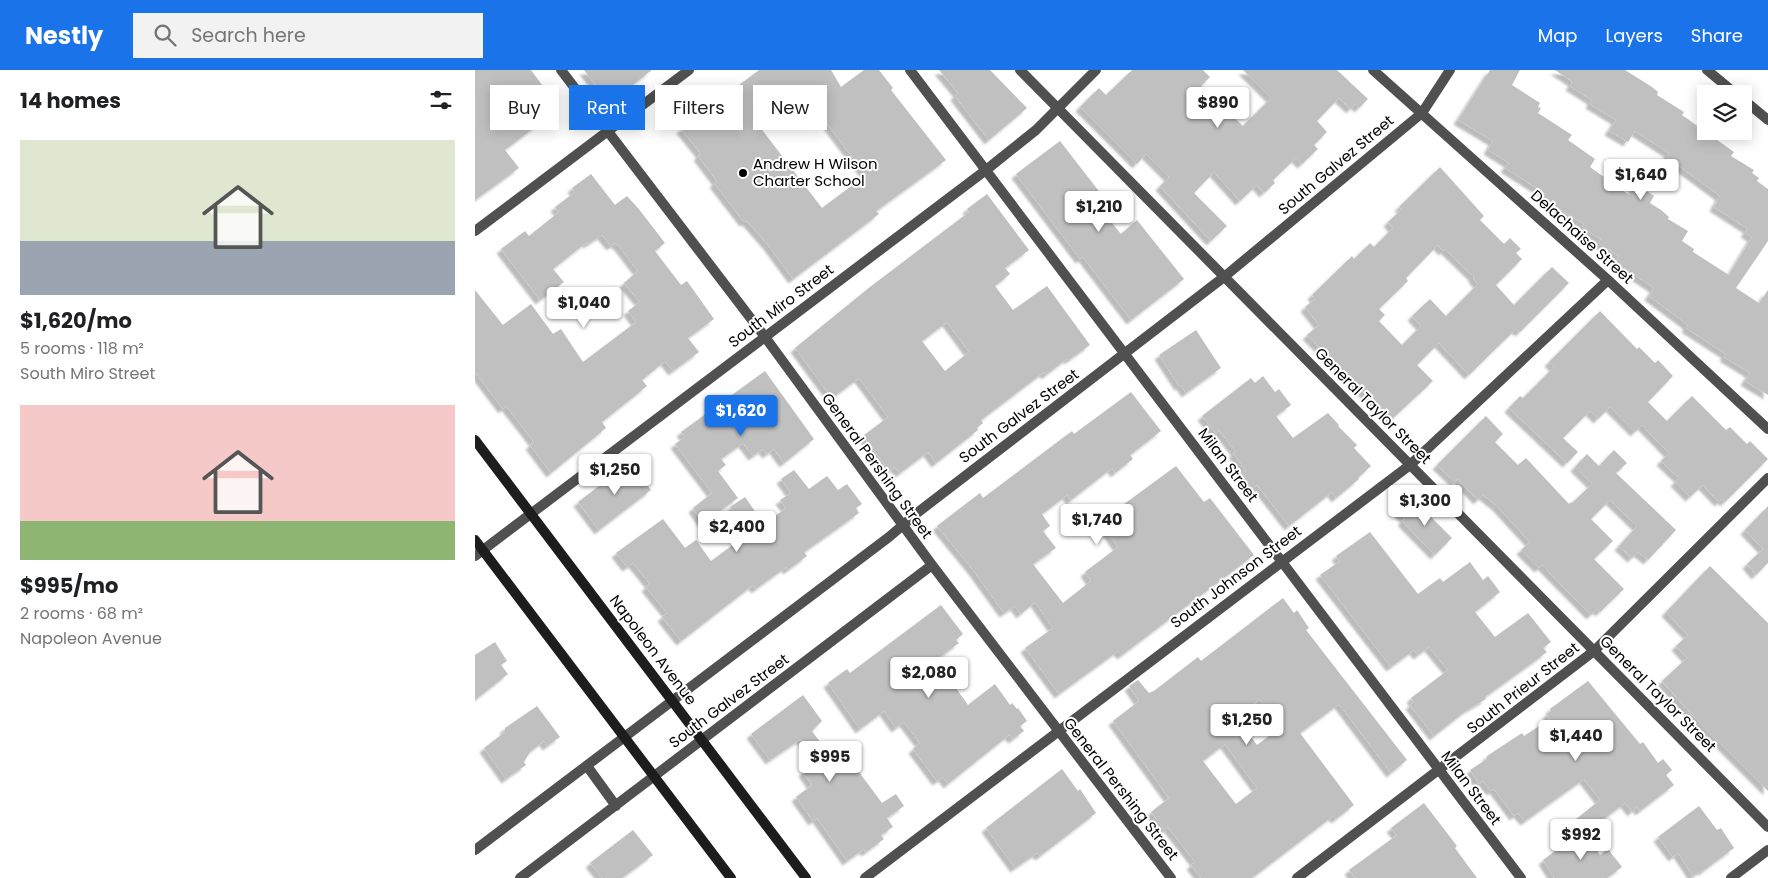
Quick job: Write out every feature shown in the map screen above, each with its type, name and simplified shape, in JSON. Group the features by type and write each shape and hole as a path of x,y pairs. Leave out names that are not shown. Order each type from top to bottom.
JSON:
{"main road":[{"name":"Napoleon Avenue","path":"475,440 806,878"},
{"path":"475,540 479,553 625,738 731,878"}],"street":[{"name":"General Pershing Street","path":"561,70 765,337 931,565 1057,732 1171,878"},
{"path":"475,231 689,70"},
{"name":"Milan Street","path":"910,70 1521,878"},
{"name":"General Taylor Street","path":"1020,70 1768,827"},
{"name":"South Miro Street","path":"479,553 986,170 1058,109 1096,70"},
{"name":"Delachaise Street","path":"1373,70 1608,280 1768,429"},
{"name":"South Galvez Street","path":"475,850 673,702 1224,277 1422,113 1450,70"},
{"path":"1707,70 1725,85"},
{"path":"1752,107 1768,120"},
{"name":"South Johnson Street","path":"865,878 1410,465 1608,280"},
{"name":"South Prieur Street","path":"1297,878 1440,771 1594,651 1768,478"},
{"name":"South Galvez Street","path":"520,878 703,741 931,565"},
{"path":"587,766 616,806"},
{"path":"1731,878 1768,850"}],"building":[{"path":"475,70 531,70 542,85 490,85 490,130 531,130 505,150 519,168 475,200"},
{"path":"584,70 652,70 632,85 595,85"},
{"path":"759,70 831,70 841,87 864,70 879,70 893,88 891,90 946,160 876,211 879,214 793,279 768,245 747,221 744,222 714,183 717,181 698,156 701,154 682,130 743,130 743,85 739,85","holes":["753,85 827,85 827,123 866,175 822,208 762,130 753,130"]},
{"path":"939,70 990,70 1027,108 989,140 955,96 958,93"},
{"path":"1132,70 1203,70 1210,77 1201,86 1243,126 1271,98 1243,70 1337,70 1368,99 1359,108 1355,104 1351,109 1339,98 1317,121 1327,132 1314,145 1318,149 1302,164 1296,158 1273,180 1275,183 1264,193 1257,185 1240,201 1214,172 1194,193 1227,226 1211,241 1160,186 1169,177 1146,154 1137,164 1080,107 1099,88 1106,95"},
{"path":"1490,70 1520,70 1512,85 1540,103 1538,107 1541,108 1538,113 1572,135 1568,140 1595,159 1590,167 1629,195 1636,184 1654,196 1650,203 1669,217 1668,219 1688,231 1682,241 1694,249 1693,252 1729,275 1752,237 1745,233 1748,229 1714,207 1720,196 1667,157 1669,153 1635,131 1628,142 1609,131 1616,120 1590,104 1592,100 1570,86 1573,82 1555,70 1625,70 1652,87 1658,92 1657,95 1684,112 1682,115 1697,126 1697,140 1717,140 1734,152 1731,156 1754,170 1752,173 1759,178 1757,181 1768,189 1768,241 1736,288 1759,303 1768,290 1768,395 1745,381 1750,373 1724,357 1726,354 1686,328 1688,325 1649,296 1654,288 1615,262 1619,256 1599,243 1601,239 1582,228 1584,224 1543,199 1546,194 1505,168 1509,163 1488,150 1493,141 1458,120"},
{"path":"1060,141 1105,199 1098,206 1121,234 1137,220 1184,279 1131,320 1083,257 1080,259 1016,174"},
{"path":"1440,167 1484,216 1480,220 1504,244 1510,238 1521,249 1516,253 1522,259 1496,285 1514,305 1552,267 1569,283 1520,332 1516,329 1469,375 1439,343 1417,365 1433,381 1391,420 1307,335 1319,325 1305,307 1315,299 1312,295 1352,256 1354,259 1370,243 1374,247 1393,228 1388,222 1402,209 1399,207","holes":["1438,245 1443,251 1445,249 1474,277 1478,284 1446,316 1430,299 1412,316 1421,326 1402,345 1379,321 1385,315 1379,309 1408,281 1406,278"]},
{"path":"591,174 615,205 627,196 638,208 665,243 655,251 681,285 687,281 714,319 688,338 699,352 673,371 665,361 642,380 647,386 602,422 606,428 551,473 530,445 534,442 506,406 503,409 475,372 475,290 503,325 531,304 553,334 561,329 583,362 636,322 628,311 640,302 624,283 638,271 619,246 615,243 611,246 602,235 588,244 587,242 553,269 564,282 540,300 501,249 525,231 529,236 559,212 555,207 575,192 572,188"},
{"path":"987,194 1029,250 1005,268 1010,274 995,286 1013,310 1047,286 1090,345 1069,360 1068,358 1046,375 1044,372 981,420 983,423 977,428 978,430 936,463 928,452 900,473 895,467 889,471 863,436 888,417 859,378 832,398 795,348 870,287 969,212 967,209","holes":["947,322 969,352 945,371 922,341"]},
{"path":"1600,311 1637,349 1639,347 1655,363 1658,360 1673,376 1648,402 1667,421 1692,396 1726,430 1730,427 1747,444 1750,441 1768,459 1725,502 1722,499 1719,502 1703,485 1690,497 1675,482 1679,478 1661,461 1669,453 1642,425 1635,432 1610,407 1598,419 1590,411 1563,438 1578,452 1567,463 1509,408 1520,396 1523,398 1554,367 1549,362"},
{"path":"1196,330 1221,368 1186,393 1181,385 1179,386 1159,355"},
{"path":"765,371 814,439 784,463 774,449 767,454 763,449 753,456 743,443 721,459 726,465 718,471 738,498 703,523 693,508 712,493 675,444 685,437 681,432"},
{"path":"1263,376 1275,392 1279,389 1291,405 1276,416 1293,438 1328,413 1357,445 1354,448 1371,466 1336,498 1332,492 1289,526 1257,485 1252,488 1243,473 1246,471 1233,453 1236,452 1219,430 1216,433 1202,416 1251,378 1255,383"},
{"path":"1131,392 1161,431 1130,455 1133,459 1115,473 1112,468 1071,500 1067,495 1042,514 1050,526 1043,531 1056,548 1033,564 1063,603 1091,581 1085,572 1118,547 1097,517 1109,509 1112,513 1176,466 1204,502 1210,498 1254,555 1122,655 1118,651 1059,694 1025,648 1053,628 1035,602 1021,614 1015,606 1004,613 973,570 937,526 980,493 983,498 1072,431 1074,434"},
{"path":"1486,416 1503,434 1495,442 1518,465 1526,458 1569,504 1592,484 1575,467 1587,454 1599,466 1614,450 1627,463 1616,473 1676,530 1648,560 1638,552 1632,558 1619,546 1637,526 1610,500 1591,519 1613,541 1594,559 1624,589 1600,612 1597,609 1591,615 1542,565 1539,568 1521,550 1530,542 1497,506 1483,495 1478,500 1458,479 1455,482 1437,465"},
{"path":"632,461 646,479 644,481 651,490 599,530 578,502"},
{"path":"794,470 809,489 827,476 838,490 847,484 862,504 856,508 859,513 804,552 807,556 788,570 786,567 756,589 753,585 681,641 662,617 667,613 646,587 650,584 633,563 627,567 616,553 663,519 685,548 696,540 711,561 749,533 730,507 745,497 764,524 786,508 780,500 791,493 781,479"},
{"path":"1413,499 1452,538 1435,555 1402,521 1405,519 1399,513"},
{"path":"1768,506 1768,563 1756,575 1747,564 1763,549 1745,530"},
{"path":"1370,532 1418,594 1440,578 1443,582 1470,562 1483,580 1488,576 1500,592 1475,612 1495,637 1528,613 1551,642 1543,648 1547,652 1434,736 1410,705 1414,702 1411,698 1448,670 1429,647 1418,655 1414,650 1391,667 1320,575 1340,561 1336,556"},
{"path":"1710,566 1768,623 1768,791 1695,718 1662,681 1687,658 1676,646 1688,635 1666,612"},
{"path":"1283,598 1294,613 1297,610 1309,628 1306,630 1407,760 1391,773 1339,704 1300,733 1354,805 1336,819 1333,816 1252,878 1201,878 1191,865 1195,862 1168,827 1165,830 1151,812 1169,798 1113,721 1139,701 1129,686 1138,680 1149,693 1198,657 1201,661","holes":["1260,699 1281,727 1257,745 1236,716","1225,744 1257,788 1236,804 1203,761"]},
{"path":"941,605 963,634 956,640 959,643 936,660 968,705 995,684 1010,705 1012,703 1018,708 1027,721 1020,726 1024,731 1013,739 1009,735 948,784 943,777 937,781 913,749 920,743 904,722 896,728 884,711 860,729 828,683 847,669 850,673"},
{"path":"495,642 507,661 501,665 508,674 475,700 475,655"},
{"path":"1588,681 1640,744 1643,742 1658,763 1663,759 1672,770 1666,775 1674,785 1640,811 1637,807 1632,812 1625,803 1585,833 1575,820 1600,800 1584,779 1525,821 1518,813 1514,816 1494,789 1491,791 1483,781 1479,784 1470,770 1487,759 1487,756 1522,733 1524,736 1550,719 1547,714 1551,711 1550,709"},
{"path":"803,695 822,721 812,731 828,753 839,745 882,803 896,794 904,806 887,818 893,827 881,835 884,839 866,852 864,849 847,861 817,818 813,821 796,797 812,785 803,772 816,762 801,739 770,760 751,734"},
{"path":"537,706 560,737 547,746 544,741 530,752 524,762 526,765 506,779 484,748 505,732 505,728"},
{"path":"1062,769 1078,791 1080,789 1096,813 1040,856 1037,853 1015,868 986,828"},
{"path":"1424,803 1457,846 1455,848 1477,878 1355,878 1349,870 1397,835 1391,828"},
{"path":"1699,806 1717,830 1721,828 1734,848 1703,871 1693,876 1678,853 1673,857 1658,837"},
{"path":"633,830 653,855 622,878 602,878 590,863"},
{"path":"1583,831 1600,855 1608,849 1622,867 1607,878 1554,878 1543,860"}],"place":[{"name":"Andrew H Wilson Charter School","path":"743,173"}]}
